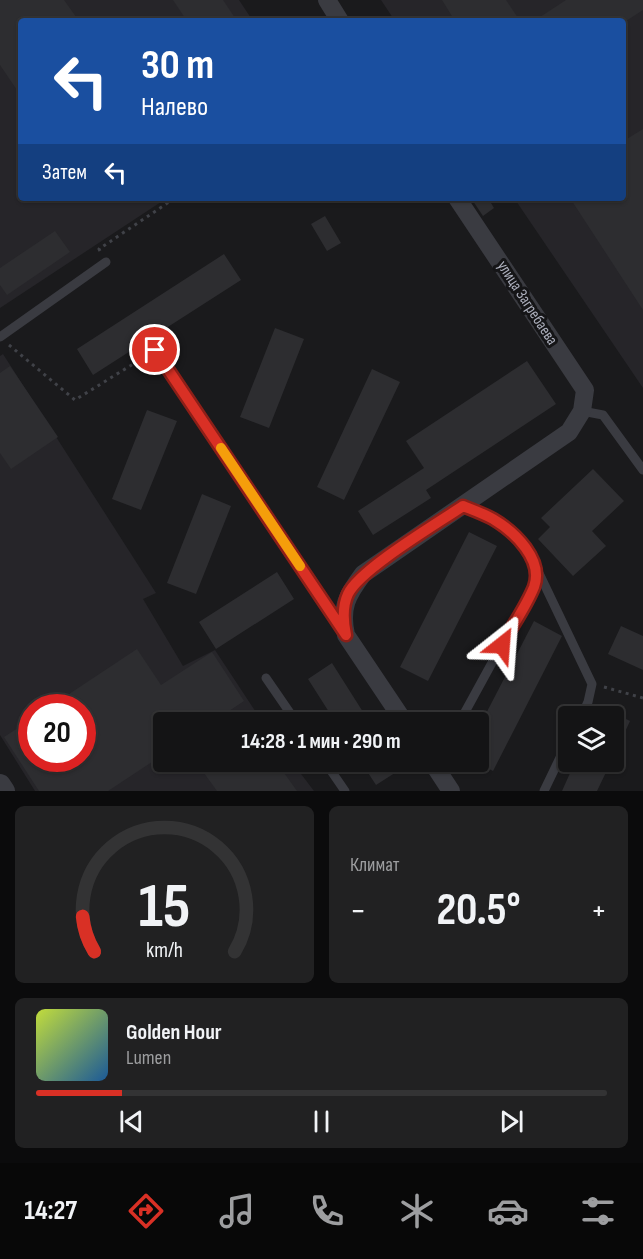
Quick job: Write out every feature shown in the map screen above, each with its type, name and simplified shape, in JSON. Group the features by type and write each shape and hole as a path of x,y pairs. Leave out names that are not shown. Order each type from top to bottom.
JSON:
{"street":[{"path":"327,0 338,18"},
{"name":"улица Загребаева","path":"460,201 585,390 582,411"},
{"path":"398,712 346,635 343,620 348,594 363,574 569,432 582,411"},
{"path":"440,772 452,791"},
{"path":"0,785 4,791"}],"lane":[{"path":"0,337 106,262"},
{"path":"155,350 346,635"},
{"path":"582,411 603,416 643,470"},
{"path":"463,506 494,519 515,536 528,553 592,684 586,706"},
{"path":"465,712 534,586 537,569"},
{"path":"266,678 289,712"},
{"path":"544,791 558,762"},
{"path":"332,772 345,791"}],"path":[{"path":"106,262 99,249 171,201"},
{"path":"8,345 75,400 155,350"},
{"path":"592,684 643,698"}],"shaded area":[{"path":"0,0 239,0 251,18 18,18 18,201 162,201 0,308"},
{"path":"381,0 643,0 643,388 516,201 626,201 626,18 393,18"},
{"path":"3,354 156,593 143,599 183,666 215,650 256,712 153,712 153,772 300,772 314,791 35,791 23,772 96,772 96,694 18,694 18,764 0,735 0,356"}],"building":[{"path":"0,0 64,0 77,18 18,18 18,92 0,65"},
{"path":"173,0 223,0 235,18 185,18"},
{"path":"442,0 506,0 518,18 453,18"},
{"path":"566,0 643,0 643,10 626,21 626,18 539,18"},
{"path":"643,129 643,310 572,201 626,201 626,140"},
{"path":"473,201 490,201 494,208 483,216"},
{"path":"325,216 341,243 327,251 311,224"},
{"path":"55,231 70,252 7,295 0,285 0,268"},
{"path":"224,254 241,280 93,375 77,349"},
{"path":"275,328 304,339 269,428 240,417"},
{"path":"527,361 556,404 426,490 431,498 373,535 358,511 424,468 406,441"},
{"path":"10,366 58,437 11,469 0,453 0,373"},
{"path":"372,369 400,382 344,500 317,487"},
{"path":"147,410 177,421 141,510 112,499"},
{"path":"593,469 624,501 592,531 606,546 573,576 538,539 550,527 541,518"},
{"path":"202,494 231,506 196,594 167,583"},
{"path":"469,532 497,546 428,681 400,667"},
{"path":"277,572 294,599 216,649 199,622"},
{"path":"534,621 562,636 493,771 489,769 489,712 487,712"},
{"path":"621,626 643,636 643,670 608,654"},
{"path":"137,649 161,685 212,652 244,701 228,712 153,712 153,761 108,791 39,791 27,772 96,772 96,694 69,694"},
{"path":"332,663 363,712 329,712 308,679"},
{"path":"624,718 630,721 624,734"},
{"path":"18,728 18,759 4,737"},
{"path":"274,772 276,774 283,772 297,791 217,791 204,773"},
{"path":"368,772 396,772 376,785"},
{"path":"571,772 606,772 597,791 562,791"}],"slow traffic":[{"path":"221,448 300,566"}],"route":[{"path":"155,350 346,635 343,620 348,594 363,574 463,506 494,519 515,536 537,569 534,586 502,645"}]}
